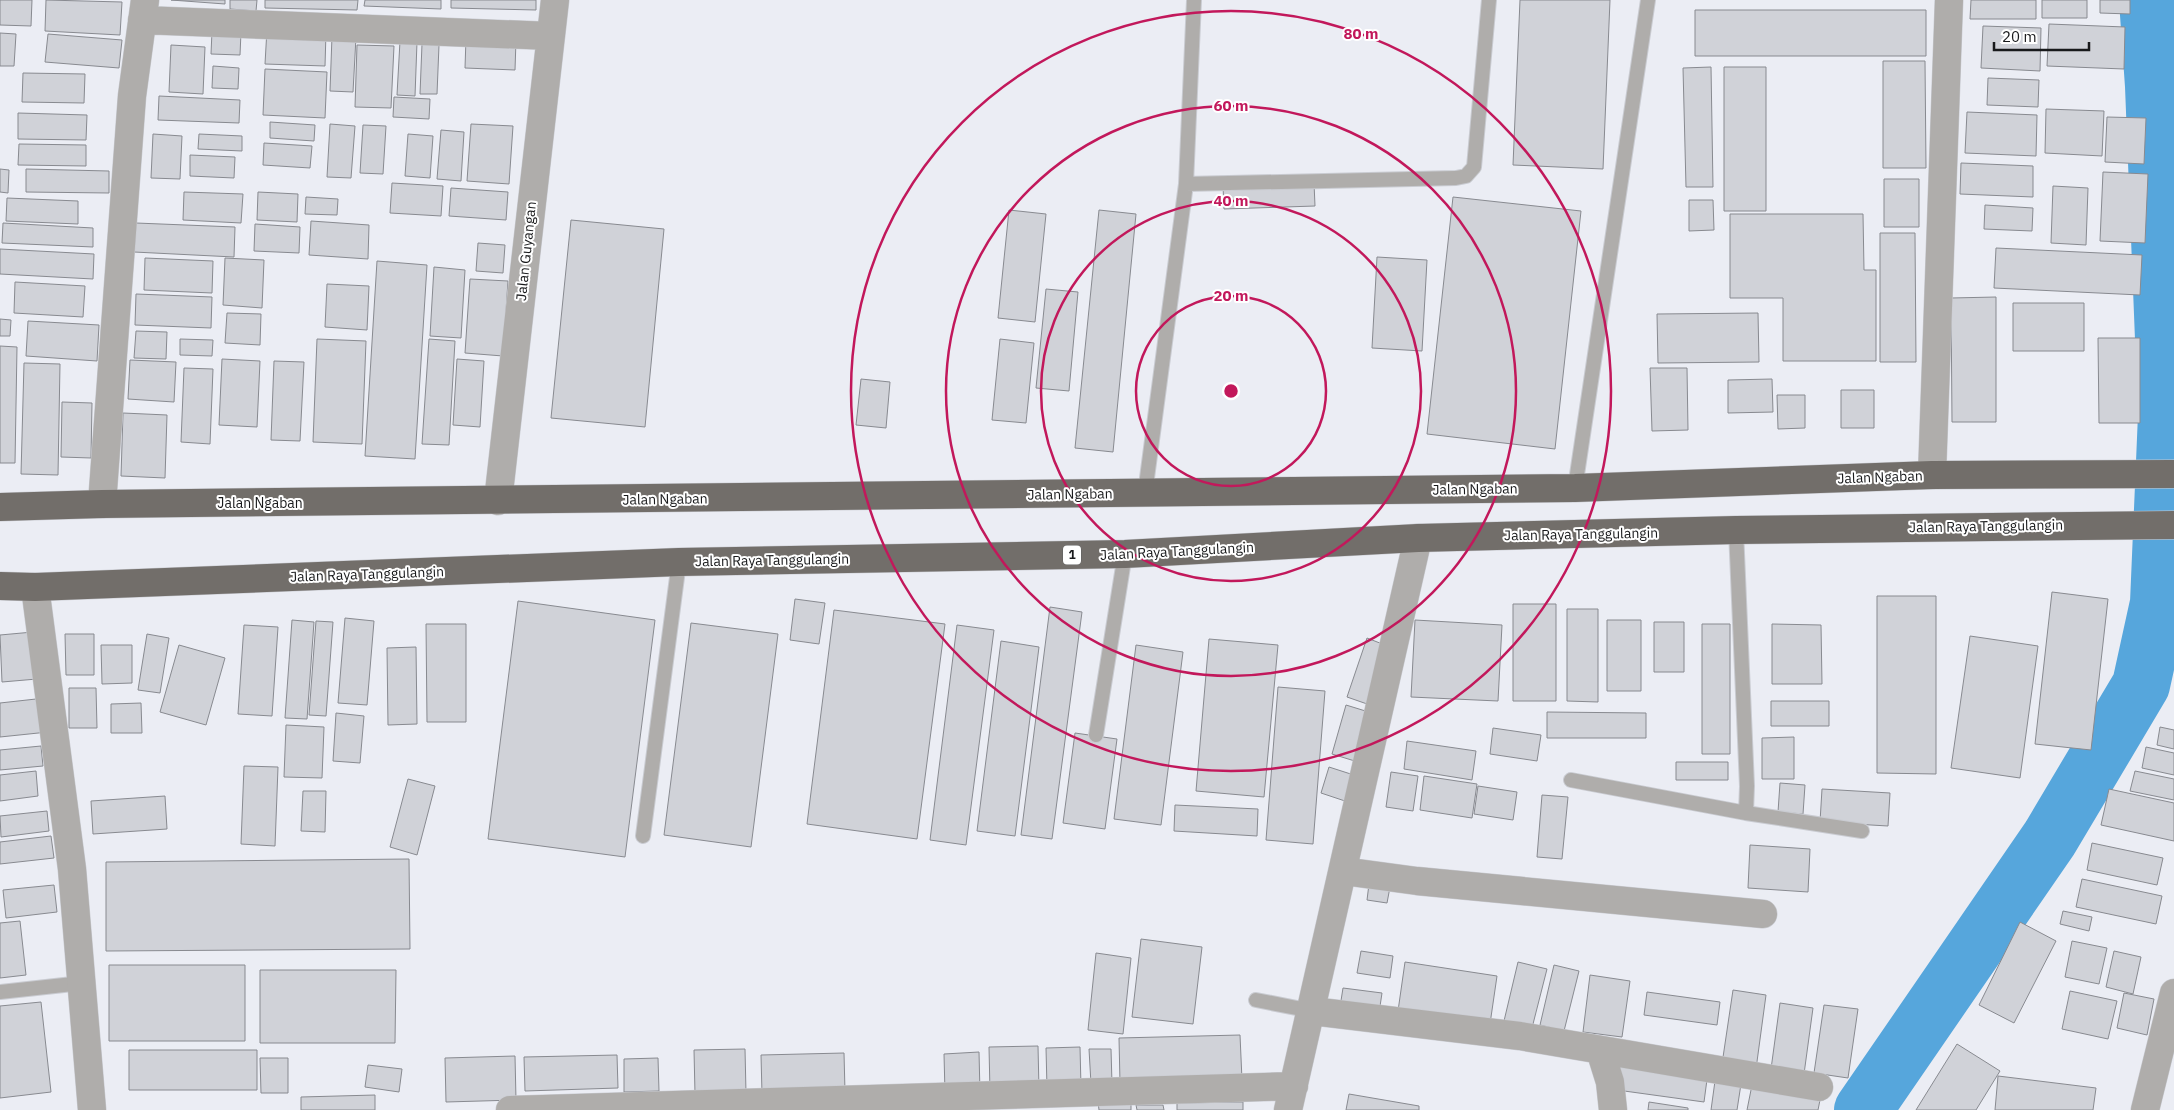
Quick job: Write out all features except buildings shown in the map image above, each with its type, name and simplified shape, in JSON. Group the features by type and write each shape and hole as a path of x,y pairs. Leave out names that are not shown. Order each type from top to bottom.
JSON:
{"highway":[{"name":"Jalan Ngaban","path":"0,507 102,504 1575,488 1932,475 2174,474"},
{"name":"Jalan Raya Tanggulangin","path":"0,586 36,587 679,562 1125,554 1418,538 1736,530 2174,524"}],"street":[{"name":"Jalan Guyangan","path":"498,501 555,0"},
{"path":"1932,475 1949,0"},
{"path":"102,504 132,96 143,10 550,36"},
{"path":"510,1110 1291,1098 1418,538"},
{"path":"36,587 72,870 92,1110"},
{"path":"1343,871 1417,881 1763,914"},
{"path":"2145,1110 2168,1046 2174,993"},
{"path":"1312,1011 1520,1036 1819,1087"},
{"path":"1600,1050 1610,1082 1613,1110"}],"lane":[{"path":"1145,493 1186,184 1194,0"},
{"path":"1186,184 1456,178 1466,176 1474,167 1489,0"},
{"path":"1575,488 1648,0"},
{"path":"1736,530 1747,786 1746,812"},
{"path":"1096,735 1125,554"},
{"path":"643,836 679,562"},
{"path":"1571,780 1746,812 1862,830"},
{"path":"0,992 82,983"},
{"path":"1256,1000 1312,1011"}],"waterway":[{"path":"1863,1110 2050,838 2141,685 2159,603 2167,415 2154,86 2148,0"}]}
